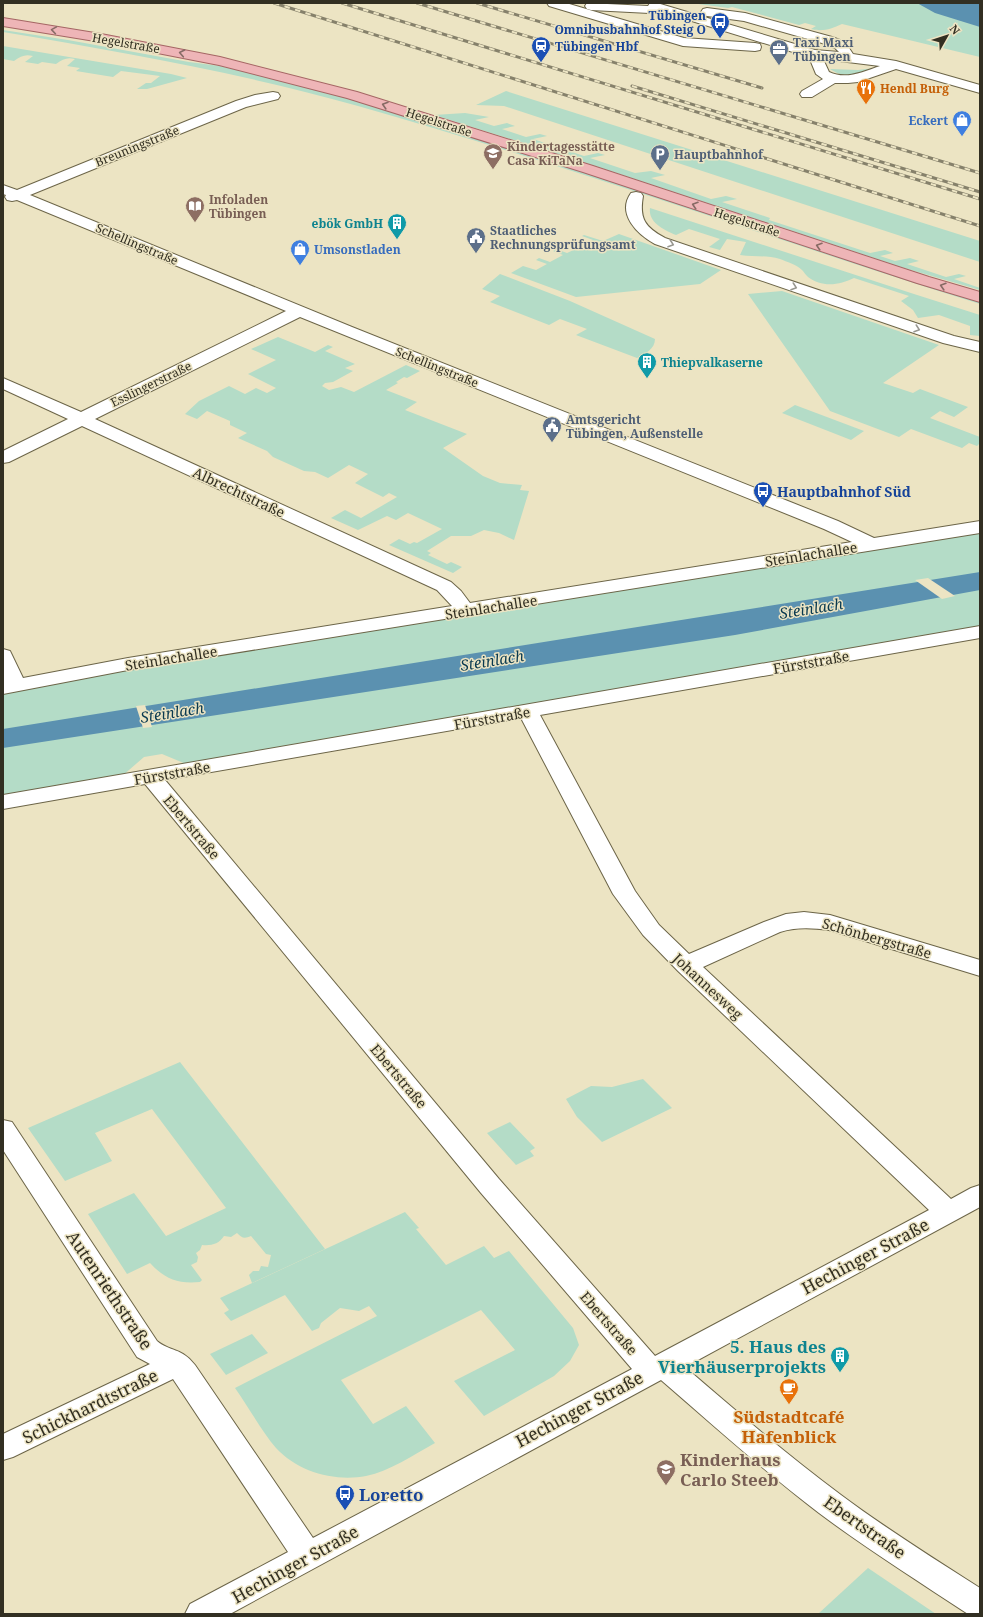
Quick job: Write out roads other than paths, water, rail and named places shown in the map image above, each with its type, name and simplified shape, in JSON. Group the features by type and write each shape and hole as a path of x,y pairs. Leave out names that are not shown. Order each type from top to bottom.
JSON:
{"main road":[{"name":"Hegelstraße","path":"3,22 101,38 220,61 352,95 588,169 924,280 980,297"},
{"name":"Hegelstraße","path":"135,58 148,60"},
{"name":"Hegelstraße","path":"262,85 340,105 636,196 911,288 980,309"}],"street":[{"path":"553,3 667,11 698,16 729,29 760,38 802,46"},
{"path":"553,3 683,42 802,46"},
{"path":"638,3 698,16 802,46 827,65 841,68 896,65"},
{"path":"654,6 667,11"},
{"path":"586,13 745,17 840,45 865,48 896,65"},
{"path":"614,22 729,29"},
{"path":"644,31 760,38"},
{"path":"840,45 849,57"},
{"path":"815,57 824,48 840,45"},
{"path":"815,57 849,57 896,65 980,89"},
{"path":"815,57 820,71 832,79 850,80 896,65"},
{"path":"807,94 832,79"},
{"name":"Breuningstraße","path":"3,201 241,104 260,98 273,96"},
{"name":"Schellingstraße","path":"3,189 299,311 831,525 870,544"},
{"path":"636,196 634,205 638,225 646,233 660,240 949,340 980,347"},
{"name":"Esslingerstraße","path":"3,458 299,311"},
{"name":"Albrechtstraße","path":"3,383 444,586 454,595 466,611"},
{"path":"13,404 30,396"},
{"name":"Steinlachallee","path":"9,687 128,664 466,611 980,527"},
{"name":"Fürststraße","path":"3,802 528,712 980,632"},
{"path":"3,655 9,687"},
{"name":"Johannesweg","path":"528,712 590,832 625,894 651,930 686,965 948,1212"},
{"name":"Ebertstraße","path":"151,777 490,1186 657,1368 830,1504 879,1539 980,1605"},
{"name":"Schönbergstraße","path":"686,965 772,927 786,922 804,920 830,923 980,968"},
{"name":"Autenriethstraße","path":"3,1129 147,1349 152,1354 170,1359 183,1369 200,1398 308,1556"},
{"name":"Hechinger Straße","path":"201,1614 980,1195"},
{"name":"Schickhardtstraße","path":"3,1448 177,1364"}],"water":[{"path":"917,3 980,3 980,27 935,13"},
{"name":"Steinlach","path":"980,572 980,590 735,635 3,748 3,729"}],"tunnel":[{"path":"806,42 820,46"}],"railway":[{"path":"274,3 980,226"},
{"path":"342,3 980,199"},
{"path":"417,3 980,173"},
{"path":"477,3 762,88"},
{"path":"632,86 980,192"}],"place":[{"name":"Tübingen Omnibusbahnhof Steig O","path":"720,39"},
{"name":"Tübingen Hbf","path":"541,63"},
{"name":"Taxi Maxi Tübingen","path":"779,66"},
{"name":"Hendl Burg","path":"866,105"},
{"name":"Eckert","path":"962,137"},
{"name":"Kindertagesstätte Casa KiTaNa","path":"493,170"},
{"name":"Hauptbahnhof","path":"660,171"},
{"name":"Infoladen Tübingen","path":"195,223"},
{"name":"ebök GmbH","path":"397,240"},
{"name":"Staatliches Rechnungsprüfungsamt","path":"476,254"},
{"name":"Umsonstladen","path":"300,266"},
{"name":"Thiepvalkaserne","path":"647,379"},
{"name":"Amtsgericht Tübingen, Außenstelle","path":"552,443"},
{"name":"Hauptbahnhof Süd","path":"763,508"},
{"name":"5. Haus des Vierhäuserprojekts","path":"840,1373"},
{"name":"Südstadtcafé Hafenblick","path":"789,1405"},
{"name":"Kinderhaus Carlo Steeb","path":"666,1486"},
{"name":"Loretto","path":"345,1511"}]}
